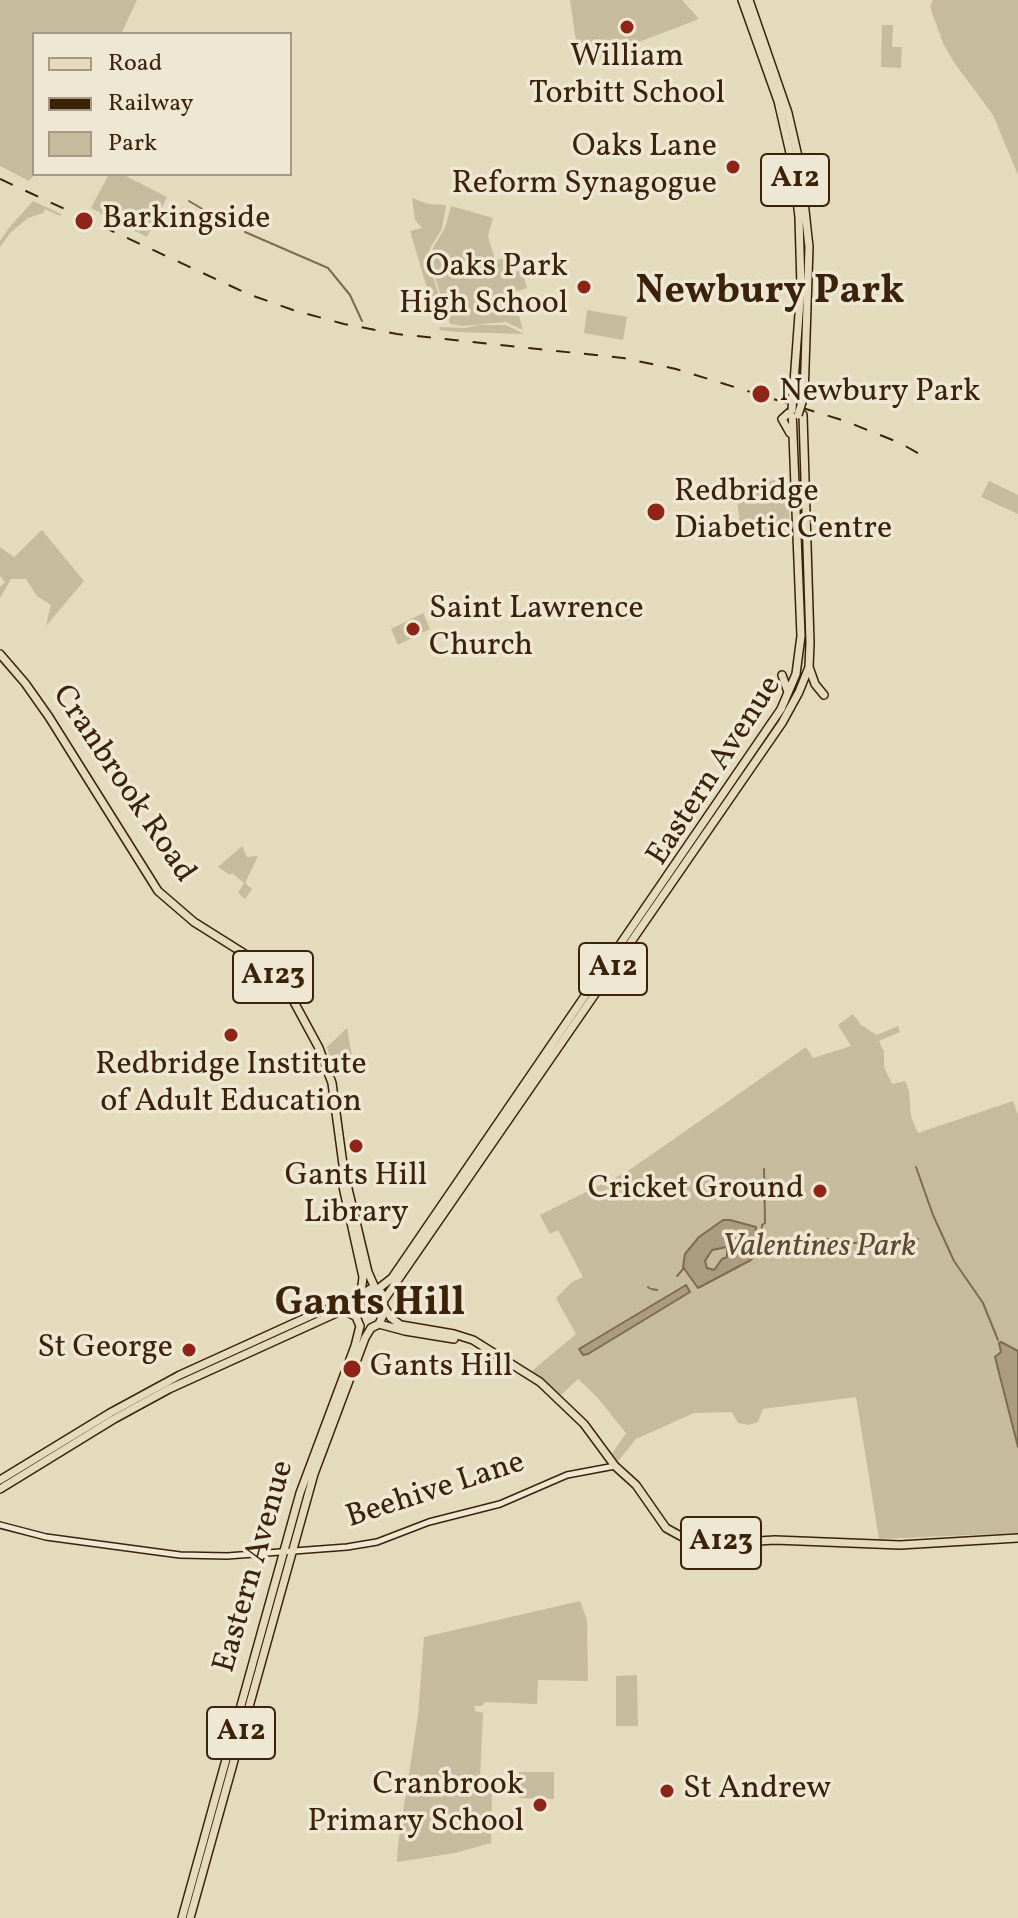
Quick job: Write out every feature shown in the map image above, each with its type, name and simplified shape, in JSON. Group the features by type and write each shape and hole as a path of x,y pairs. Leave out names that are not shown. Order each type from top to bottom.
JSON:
{"main road":[{"name":"Eastern Avenue","path":"384,1304 782,723 809,667 810,626 793,396 801,287 799,217 793,166 778,101 742,0"},
{"name":"Eastern Avenue","path":"749,0 788,113 800,165 809,247 804,396 796,415"},
{"path":"805,350 796,367 805,374"},
{"name":"Eastern Avenue","path":"376,1288 392,1278 775,721 788,694 800,656 801,627 792,436 782,419 796,415"},
{"path":"794,679 801,674 810,626"},
{"name":"Cranbrook Road","path":"0,654 49,717 158,891 194,922 256,961 293,1000 319,1048 332,1083 344,1172 368,1272 376,1288"},
{"path":"809,667 815,684 824,695"},
{"path":"782,675 788,694"},
{"path":"775,721 787,708 797,686 803,683"},
{"name":"Cranbrook Road","path":"344,1172 344,1195 363,1273 355,1316"},
{"name":"A123","path":"376,1288 391,1318 401,1325 454,1334 473,1340 476,1344"},
{"name":"A12","path":"359,1297 376,1288"},
{"path":"0,1480 110,1413 180,1375 359,1297"},
{"name":"A12","path":"375,1326 384,1304"},
{"path":"0,1489 122,1414 169,1389 343,1310 355,1316 360,1326"},
{"name":"Eastern Avenue","path":"190,1918 306,1476 360,1326"},
{"name":"A123","path":"360,1326 476,1344 513,1364 540,1382 584,1424 612,1462 636,1485 669,1530 708,1544 775,1540 900,1545 1018,1538"},
{"name":"Eastern Avenue","path":"182,1918 278,1573 296,1531 362,1344 375,1326"},
{"name":"Beehive Lane","path":"0,1525 46,1537 180,1555 288,1552 377,1542 429,1522 500,1504 567,1475 612,1462"}],"green space":[{"path":"0,0 137,0 122,32 32,32 33,176 29,181 0,166"},
{"name":"William Torbitt School","path":"570,0 682,0 699,19 584,63 576,41"},
{"path":"933,0 1018,0 1018,175 993,115 943,43 930,7"},
{"path":"882,25 893,25 892,47 902,47 901,68 881,67"},
{"path":"108,176 126,176 167,197 147,237 91,208"},
{"path":"412,198 428,204 446,205 442,229 430,248 428,260 447,322 435,315 410,231 422,228 415,220"},
{"path":"33,201 60,216 45,209 11,232 0,247 0,241 8,229"},
{"path":"451,206 493,218 488,236 495,260 503,259 508,274 522,270 527,288 512,293 523,330 506,322 463,326 450,324 430,262"},
{"path":"587,310 627,317 623,340 584,333"},
{"path":"506,325 524,334 457,332 440,330 439,327"},
{"path":"786,478 791,536 742,538 735,487"},
{"path":"989,481 1018,495 1018,514 981,497"},
{"path":"42,530 84,581 46,626 51,605 37,596 26,579 11,579 0,598 0,587 5,582 0,576 0,547 14,557"},
{"path":"423,613 430,629 398,645 391,629"},
{"path":"242,846 247,857 258,856 245,883 252,889 245,899 238,893 244,883 218,867"},
{"name":"Valentines Park","path":"853,1014 861,1025 877,1035 898,1026 900,1032 879,1041 884,1052 884,1067 892,1084 905,1081 911,1116 918,1133 1013,1101 1018,1115 1018,1533 879,1539 856,1397 763,1409 758,1422 749,1425 738,1423 732,1412 694,1413 636,1439 618,1461 612,1454 626,1433 597,1397 578,1379 560,1396 532,1371 576,1334 556,1298 572,1282 583,1277 558,1230 550,1234 540,1215 628,1171 806,1047 813,1058 851,1046 838,1025"},
{"path":"347,1028 353,1062 332,1064 327,1047"},
{"path":"371,1292 375,1295 378,1293 381,1303 377,1318 377,1310 367,1306 362,1313 363,1321 360,1317 362,1307 367,1305 360,1305 360,1302"},
{"path":"284,1566 204,1857 201,1856"},
{"path":"580,1601 587,1620 588,1681 538,1680 537,1704 485,1702 482,1706 474,1706 475,1711 483,1713 480,1778 492,1786 491,1843 455,1853 397,1862 418,1715 424,1637"},
{"path":"637,1675 638,1726 616,1726 616,1676"},
{"path":"519,1772 554,1772 554,1799 519,1798"}],"shaded area":[{"path":"723,1220 756,1227 755,1254 751,1260 698,1288 683,1267 685,1254 699,1237","holes":["727,1247 727,1257 714,1270 707,1268 705,1261 712,1250"]},
{"path":"686,1285 690,1292 588,1354 583,1355 579,1349"},
{"path":"1001,1342 1018,1351 1018,1447 995,1357 1001,1352"}],"waterway":[{"path":"189,201 234,228"},
{"path":"245,232 328,268 350,295 362,321"},
{"path":"916,1167 954,1261 983,1303 998,1340"},
{"path":"761,1238 765,1223 764,1169"},
{"path":"756,1238 780,1241 829,1239 853,1243 918,1239"},
{"path":"677,1276 684,1268"},
{"path":"651,1289 657,1290"}],"railway":[{"path":"0,179 248,294 293,310 397,334 623,358 676,369 845,421 900,443 930,460"}],"place":[{"name":"William Torbitt School","path":"627,27"},
{"name":"Oaks Lane Reform Synagogue","path":"733,167"},
{"name":"Barkingside","path":"84,221"},
{"name":"Oaks Park High School","path":"584,287"},
{"name":"Newbury Park","path":"761,394"},
{"name":"Redbridge Diabetic Centre","path":"656,512"},
{"name":"Saint Lawrence Church","path":"413,629"},
{"name":"Redbridge Institute of Adult Education","path":"231,1035"},
{"name":"Gants Hill Library","path":"356,1146"},
{"name":"Cricket Ground","path":"820,1191"},
{"name":"St George","path":"189,1350"},
{"name":"Gants Hill","path":"352,1369"},
{"name":"St Andrew","path":"667,1791"},
{"name":"Cranbrook Primary School","path":"540,1805"}],"district":[{"name":"Newbury Park","path":"770,295"},
{"name":"Gants Hill","path":"370,1307"}]}
